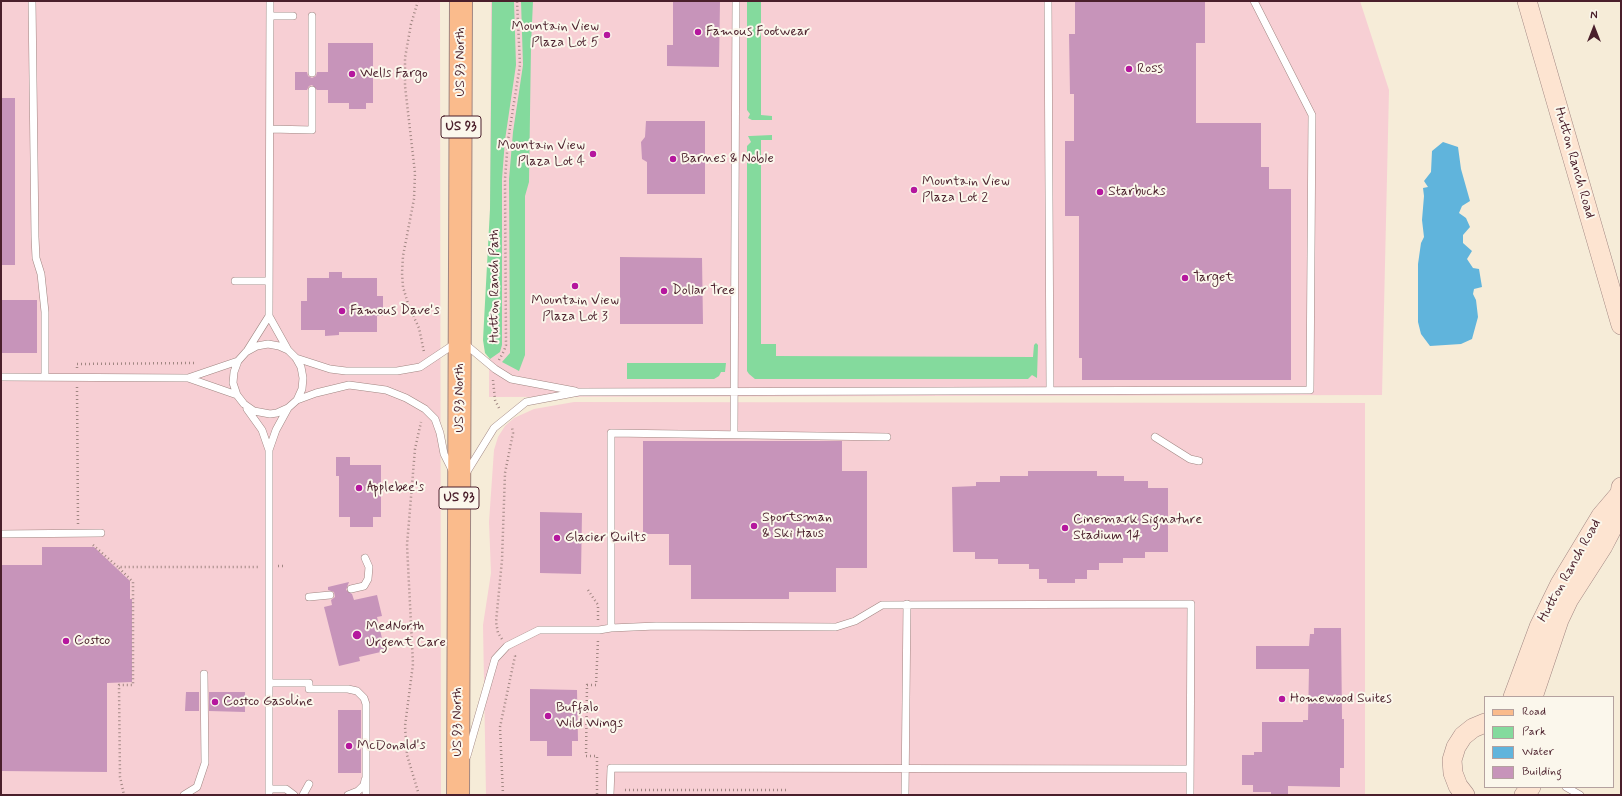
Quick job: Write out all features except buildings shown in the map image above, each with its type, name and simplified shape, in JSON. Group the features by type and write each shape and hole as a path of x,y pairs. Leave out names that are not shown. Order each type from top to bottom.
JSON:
{"main road":[{"name":"US 93 North","path":"458,791 461,1"},
{"name":"Hutton Ranch Road","path":"1527,1 1621,325"},
{"name":"Hutton Ranch Road","path":"1513,696 1539,627 1560,584 1601,516 1620,491"},
{"name":"Hutton Ranch Road","path":"1533,696 1559,620 1569,599 1603,546 1616,521 1620,491"},
{"path":"1460,792 1453,773 1452,760 1456,748 1463,736 1473,728 1484,723"}],"lane":[{"path":"32,1 35,238 36,258 41,274 45,317 45,377"},
{"path":"270,1 271,16 268,106 270,129 269,316 288,350 296,358 301,367 303,378 302,389 297,400"},
{"path":"734,433 736,1"},
{"path":"1048,1 1050,390"},
{"path":"296,358 335,370 397,371 420,367 460,340 495,369 511,379 579,392 734,393 1050,390 1310,390 1312,115 1254,1"},
{"path":"271,16 293,16"},
{"path":"312,16 312,72"},
{"path":"270,129 312,130 312,90"},
{"path":"234,281 269,281"},
{"path":"269,316 246,352 238,361 234,378 237,395 262,430 269,450 269,792 286,789 294,795"},
{"path":"246,352 257,346 268,344 279,346 288,350"},
{"path":"1,377 188,378 238,361"},
{"path":"188,378 237,395"},
{"path":"244,404 254,411 265,414 277,413 288,408 297,400 316,393 349,385 386,390 406,398 425,409 435,420 440,433 444,454 460,484"},
{"path":"460,484 494,428 506,417 526,402 579,392"},
{"path":"269,450 276,430 288,408"},
{"path":"612,628 612,433 734,433 887,436"},
{"path":"1155,438 1190,459 1199,461"},
{"path":"1,534 101,533"},
{"path":"351,589 364,586 368,579 369,567 365,558"},
{"path":"309,597 330,595"},
{"path":"458,791 495,659 507,646 539,630 599,630 612,628 836,627 855,621 882,605 907,604 1191,604 1190,795"},
{"path":"905,795 907,604"},
{"path":"184,795 197,787 205,763 204,674"},
{"path":"269,683 309,684 309,689 348,689 357,691 364,698 366,704 366,795"},
{"path":"610,795 610,768 1190,769"},
{"path":"348,795 358,791 364,785 366,774"},
{"path":"303,795 309,784"},
{"path":"1568,788 1580,795"}],"path":[{"path":"418,1 411,24 405,58 405,86 414,172 414,199 403,256 402,273 405,294 409,307 419,328 424,353"},
{"name":"Hutton Ranch Path","path":"503,795 500,727 515,656 498,633 496,622 502,560 505,474 513,433 510,422 498,407 495,400 494,385 495,369 506,345 505,179 508,140 520,65 517,1"},
{"path":"124,795 120,777 119,685 133,685 133,582 94,545 79,545 78,364 204,363"},
{"path":"419,795 407,755 405,726 413,664 407,545 415,449 421,422"},
{"path":"118,567 285,566"},
{"path":"588,590 598,605 599,630 596,685 587,685 586,756 597,756 597,794"},
{"path":"625,790 787,790"}],"shaded area":[{"path":"1,1 440,1 441,795 1,795"},
{"path":"491,1 1360,1 1389,90 1382,395 489,397"},
{"path":"574,402 1365,403 1365,795 486,795 483,625 491,573 489,522 494,450 498,437 505,426 514,418 534,409"}],"green space":[{"path":"492,1 514,1 516,65 505,140 502,179 502,345 500,352 490,359 485,353 483,340 490,209"},
{"path":"521,1 533,1 529,182 525,196 525,355 519,371 502,362 510,353 509,179 513,132 523,65"},
{"path":"747,1 761,1 761,115 772,116 772,120 752,120 748,118 750,114 747,110"},
{"path":"772,135 772,140 761,140 761,344 776,344 776,356 1033,357 1034,345 1036,343 1038,345 1037,378 1032,375 1028,379 755,379 749,374 747,371 747,146 751,142 748,136"},
{"path":"627,363 726,363 725,372 721,372 719,376 714,379 627,379"}],"water":[{"path":"1443,142 1458,147 1461,169 1470,201 1462,206 1459,213 1466,218 1470,227 1463,235 1463,243 1472,251 1467,259 1473,268 1479,269 1482,287 1474,289 1473,294 1476,300 1478,317 1472,339 1461,344 1430,346 1421,334 1418,322 1418,264 1421,243 1424,237 1422,220 1424,196 1423,188 1428,187 1424,181 1431,172 1432,151"}],"place":[{"name":"Famous Footwear","path":"698,32"},
{"name":"Mountain View Plaza Lot 5","path":"607,35"},
{"name":"Ross","path":"1129,69"},
{"name":"Wells Fargo","path":"352,74"},
{"name":"Mountain View Plaza Lot 4","path":"593,154"},
{"name":"Barnes & Noble","path":"673,159"},
{"name":"Mountain View Plaza Lot 2","path":"914,190"},
{"name":"Starbucks","path":"1100,192"},
{"name":"Target","path":"1185,278"},
{"name":"Mountain View Plaza Lot 3","path":"575,286"},
{"name":"Dollar Tree","path":"664,291"},
{"name":"Famous Dave's","path":"342,311"},
{"name":"Applebee's","path":"359,488"},
{"name":"Sportsman & Ski Haus","path":"754,526"},
{"name":"Cinemark Signature Stadium 14","path":"1065,528"},
{"name":"Glacier Quilts","path":"557,538"},
{"name":"MedNorth Urgent Care","path":"357,635"},
{"name":"Costco","path":"66,641"},
{"name":"Homewood Suites","path":"1282,699"},
{"name":"Costco Gasoline","path":"215,702"},
{"name":"Buffalo Wild Wings","path":"548,716"},
{"name":"McDonald's","path":"349,746"}]}
